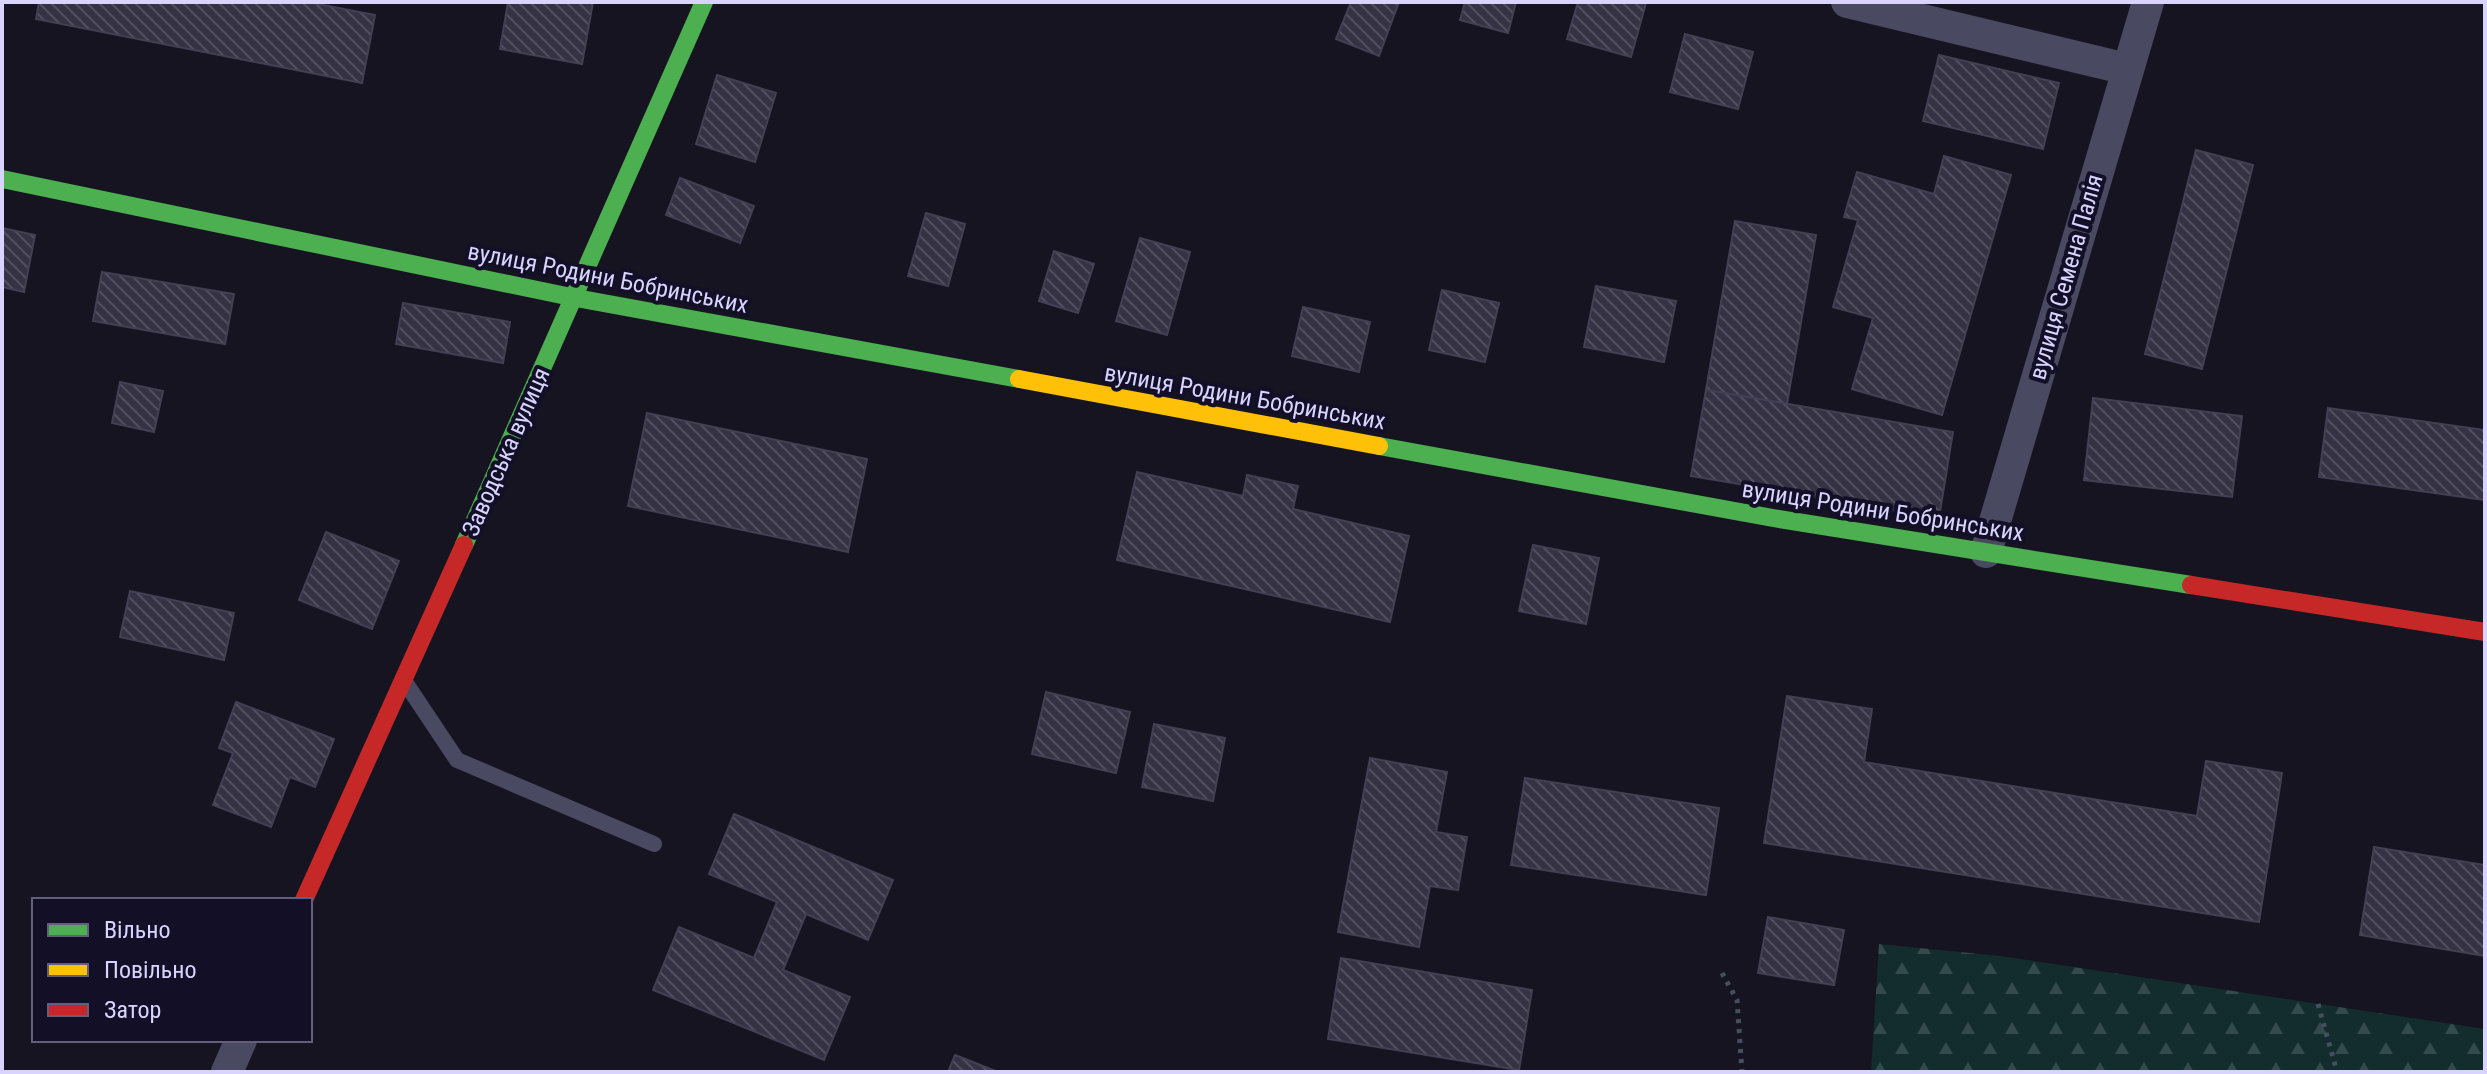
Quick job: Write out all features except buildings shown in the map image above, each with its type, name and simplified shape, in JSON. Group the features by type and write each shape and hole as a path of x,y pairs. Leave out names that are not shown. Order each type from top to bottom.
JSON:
{"street":[{"name":"Заводська вулиця","path":"305,898 576,298 704,2"},
{"path":"1847,2 2127,69"},
{"name":"вулиця Семена Палія","path":"1986,552 2148,2"},
{"name":"вулиця Родини Бобринських","path":"2,179 576,298 1773,518 2485,632"},
{"path":"227,1072 240,1042"}],"lane":[{"path":"404,680 457,760 654,844"}],"path":[{"path":"1722,973 1737,1000 1742,1072"},
{"path":"2318,1004 2337,1072"}],"green space":[{"path":"1879,944 2000,956 2485,1029 2485,1072 1871,1072"}],"traffic: fast":[{"path":"464,545 704,2"},
{"path":"2,179 576,298 1019,379"},
{"path":"1379,446 1773,518 2191,585"}],"traffic: slow":[{"path":"1019,379 1379,446"}],"traffic: jam":[{"path":"305,898 464,545"},
{"path":"2191,585 2485,632"}]}
